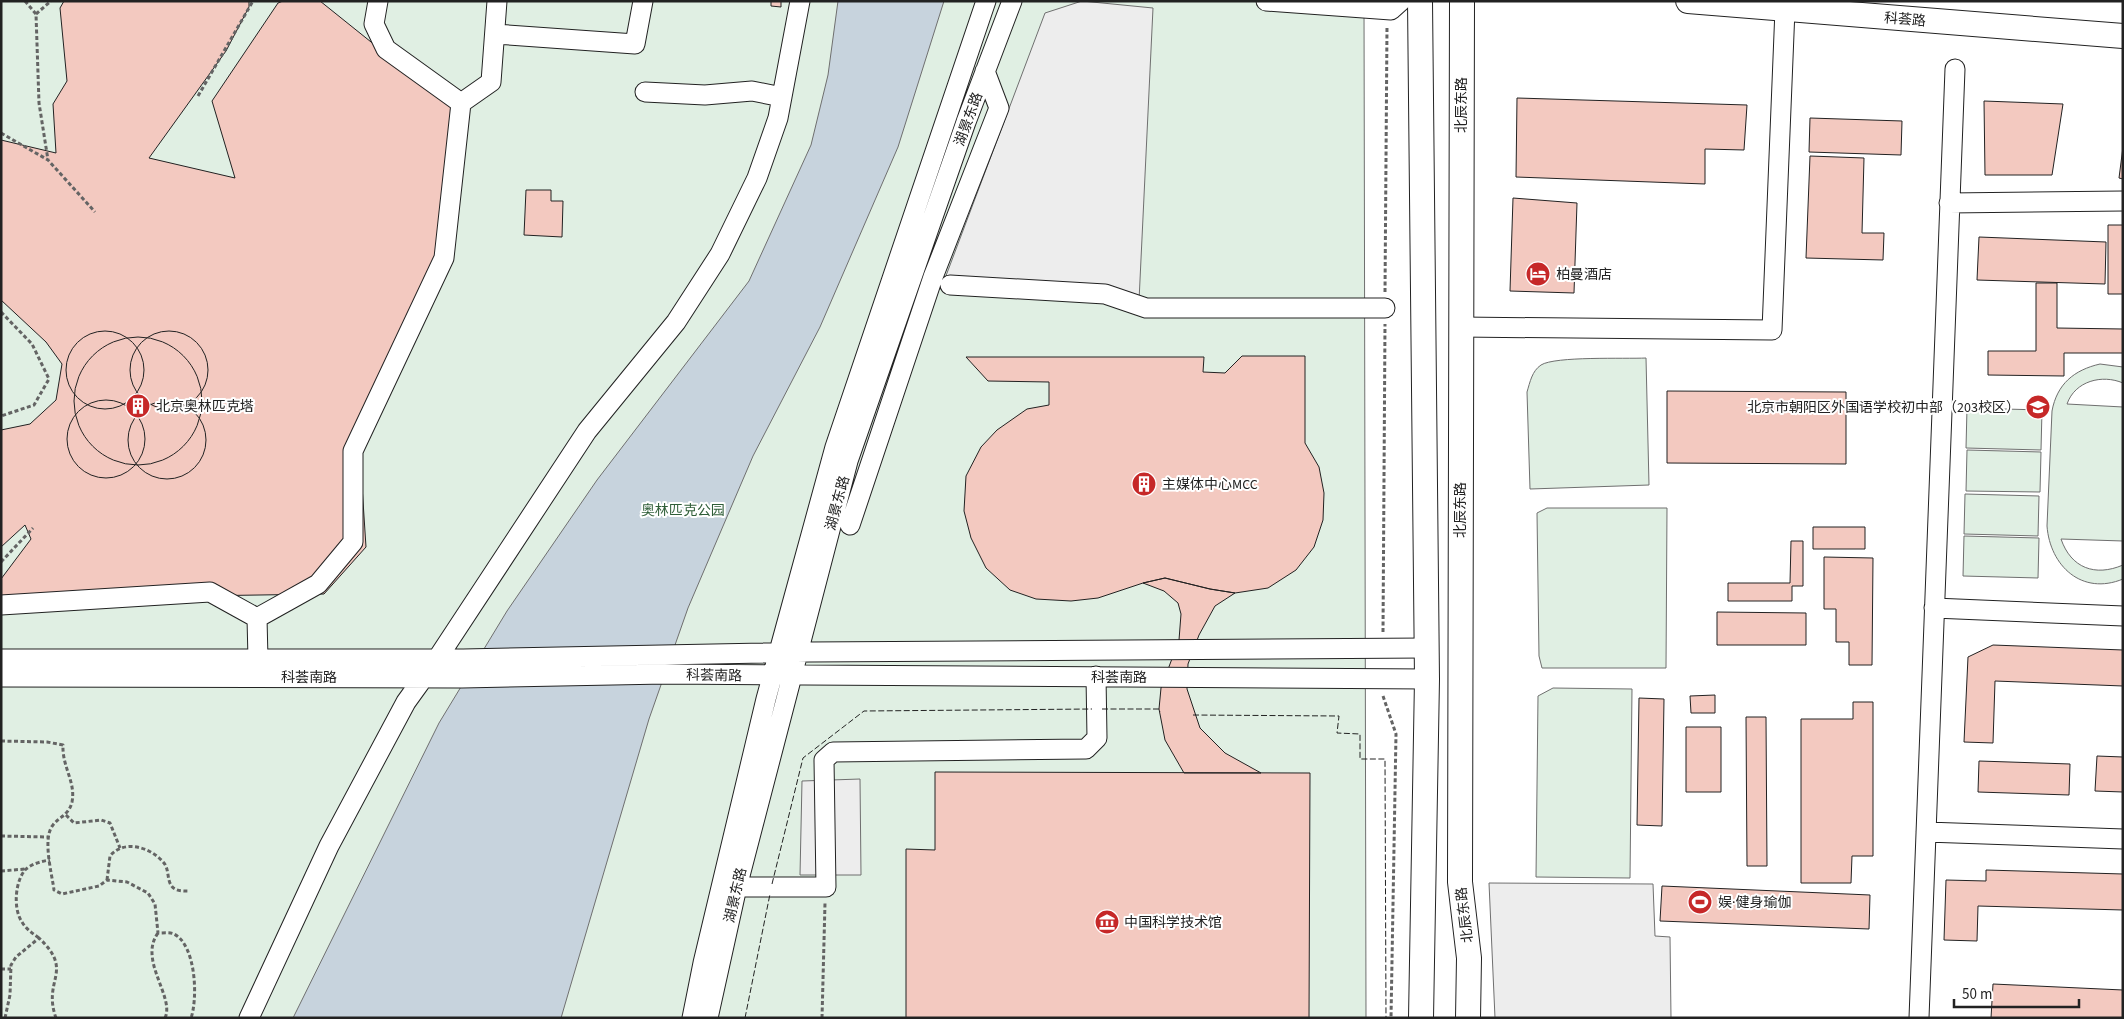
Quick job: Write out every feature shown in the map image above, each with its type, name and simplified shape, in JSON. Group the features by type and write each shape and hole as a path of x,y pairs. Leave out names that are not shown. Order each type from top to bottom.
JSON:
{"main road":[{"path":"1420,1 1427,679 1421,1018"},
{"name":"北辰东路","path":"1462,1 1460,882 1468,958 1468,1018"},
{"name":"科荟路","path":"1688,1 2123,36"}],"street":[{"path":"378,1 374,24 386,49 461,103"},
{"path":"256,618 318,584 353,542 353,451 444,258 461,103 491,82 497,1"},
{"path":"494,34 635,44 643,1"},
{"path":"249,1018 329,846 406,702 437,659 587,431 676,322 720,254 757,178 778,118 800,1"},
{"name":"湖景东路","path":"788,653 835,447 986,1"},
{"name":"湖景东路","path":"692,1018 703,963 781,676 848,461 985,71 1012,1"},
{"path":"1266,1 1396,6"},
{"path":"1461,327 1772,330 1785,9"},
{"path":"973,40 986,39 994,48"},
{"path":"1919,1018 1955,69"},
{"path":"850,525 933,277 999,108 985,71"},
{"path":"645,92 705,96 752,91 782,97"},
{"path":"1949,203 2123,201"},
{"path":"950,286 1106,294 1146,308 1385,308"},
{"path":"1,605 210,592 256,618"},
{"path":"1934,608 2123,616"},
{"path":"256,618 258,659"},
{"name":"科荟南路","path":"1,659 475,659 668,654 1426,648"},
{"name":"科荟南路","path":"1,677 462,678 665,674 1427,679"},
{"name":"湖景东路","path":"708,1018 781,676"},
{"path":"736,887 826,888 824,760 833,752 1086,749 1097,738 1096,676"},
{"path":"1926,832 2123,839"}],"path":[{"path":"25,1 36,14 39,104 48,160"},
{"path":"36,14 51,1"},
{"path":"198,96 253,1"},
{"path":"1383,648 1386,30 1396,6"},
{"path":"1,133 48,160 95,212"},
{"path":"1,312 32,344 49,379 34,405 1,416"},
{"path":"1,562 32,528"},
{"path":"1382,678 1383,699 1396,734 1391,1018"},
{"path":"1,741 47,742 63,745 65,769 73,787 72,802 66,815 53,825 47,837 54,890 62,894 99,886 108,880 127,882 148,892 155,904 158,933 153,940 151,951 166,1004 168,1014 166,1018"},
{"path":"66,815 74,823 101,820 110,823 120,848"},
{"path":"1,836 47,837"},
{"path":"108,880 110,856 120,848 133,846 156,855 166,864 170,885 175,890 188,892"},
{"path":"1,872 26,869 50,860"},
{"path":"26,869 19,880 17,908 20,921 51,950 56,960 58,970 51,996 56,1018"},
{"path":"822,1018 826,888"},
{"path":"158,933 172,933 181,939 187,952 196,988 196,1005 191,1018"},
{"path":"5,1018 10,994 11,969 16,956 39,938"},
{"path":"1,969 11,969"}],"green space":[{"name":"奥林匹克公园","path":"1,1 1364,1 1366,1018 1,1018"},
{"path":"1646,358 1649,485 1530,489 1527,392 1535,370 1541,365 1560,360"},
{"path":"2100,364 2123,367 2123,383 2107,379 2090,382 2076,390 2067,404 2123,407 2123,541 2061,539 2071,557 2085,567 2103,570 2123,565 2123,579 2094,584 2071,574 2062,565 2054,554 2047,526 2054,401 2063,386 2075,374"},
{"path":"1967,408 2042,410 2041,450 1966,448"},
{"path":"1967,450 2041,452 2040,492 1966,491"},
{"path":"1965,494 2039,496 2038,536 1964,534"},
{"path":"1547,508 1667,508 1666,668 1542,668 1539,656 1537,513"},
{"path":"1964,536 2039,538 2038,578 1963,576"},
{"path":"1553,688 1632,689 1630,878 1536,877 1538,696"}],"shaded area":[{"path":"838,1 944,1 898,147 820,327 753,456 688,608 649,719 561,1018 293,1018 439,723 507,611 597,480 749,281 811,145 828,75"},
{"path":"1082,1 1153,8 1139,301 941,289 1045,13"},
{"path":"860,779 861,875 800,875 802,781"},
{"path":"1489,883 1653,884 1655,936 1670,937 1671,1018 1495,1018"}],"building":[{"path":"64,1 249,1 249,7 226,51 149,158 235,178 212,101 278,3 283,1 320,1 467,119 448,263 360,455 366,547 324,594 1,599 1,579 31,539 25,525 1,547 1,430 30,424 56,400 62,364 46,342 1,300 1,140 56,153 53,104 67,81 60,8"},
{"path":"771,1 781,1 781,7 771,6"},
{"path":"1517,98 1747,105 1744,150 1705,149 1705,184 1516,177"},
{"path":"1984,101 2063,104 2052,175 1985,175"},
{"path":"1810,118 1902,121 1901,155 1809,152"},
{"path":"2123,147 2123,179 2119,178"},
{"path":"1810,156 1864,158 1862,233 1884,233 1883,260 1806,258"},
{"path":"526,190 551,190 551,201 563,201 562,237 524,235"},
{"path":"1513,198 1577,203 1574,293 1510,291"},
{"path":"2108,225 2123,225 2123,294 2108,294"},
{"path":"1979,237 2106,242 2105,284 1977,280"},
{"path":"2036,283 2057,283 2057,328 2123,329 2123,353 2064,353 2064,376 1988,375 1988,351 2036,351"},
{"path":"105,331 120,334 133,342 141,355 144,370 141,385 133,398 120,406 105,409 90,406 77,398 69,385 66,370 69,355 77,342 90,334"},
{"path":"169,331 184,334 197,342 205,355 208,370 205,385 197,398 184,406 169,409 154,406 141,398 133,385 130,370 133,355 141,342 154,334"},
{"name":"北京奥林匹克塔","path":"138,337 162,342 174,348 183,356 191,365 197,377 202,401 197,425 191,437 183,446 174,454 162,460 138,465 114,460 102,454 93,446 85,437 79,425 74,401 79,377 85,365 93,356 102,348 114,342"},
{"name":"主媒体中心MCC","path":"1242,356 1305,356 1305,443 1319,467 1324,493 1323,520 1314,547 1296,570 1268,588 1235,593 1165,578 1143,583 1098,598 1071,601 1036,599 1010,590 986,568 971,538 964,511 966,476 981,447 997,430 1027,409 1049,405 1049,382 988,381 966,357 1204,357 1203,372 1225,373"},
{"path":"1667,391 1846,392 1846,464 1667,463"},
{"path":"106,400 121,403 134,411 142,424 145,439 142,454 134,467 121,475 106,478 91,475 78,467 70,454 67,439 70,424 78,411 91,403"},
{"path":"167,401 182,404 195,412 203,425 206,440 203,455 195,468 182,476 167,479 152,476 139,468 131,455 128,440 131,425 139,412 152,404"},
{"path":"1813,527 1865,527 1865,549 1813,549"},
{"path":"1791,541 1803,541 1803,586 1792,586 1792,601 1728,601 1728,583 1790,583"},
{"path":"1824,557 1873,558 1872,665 1849,665 1849,642 1836,642 1836,609 1824,609"},
{"path":"1165,578 1235,593 1215,606 1199,635 1188,664 1187,689 1200,728 1225,753 1261,773 1184,773 1165,740 1159,709 1161,688 1179,640 1181,614 1178,603 1164,591 1143,583"},
{"path":"1717,612 1806,613 1806,645 1717,645"},
{"path":"1993,645 2123,650 2123,686 1995,681 1993,743 1964,742 1968,657"},
{"path":"1715,695 1715,713 1691,713 1690,696"},
{"path":"1639,698 1664,699 1662,826 1637,825"},
{"path":"1853,702 1873,702 1873,856 1852,856 1851,883 1801,883 1801,719 1853,719"},
{"path":"1746,717 1766,717 1767,866 1747,866"},
{"path":"1686,727 1721,727 1721,792 1686,792"},
{"path":"2097,756 2123,757 2123,792 2095,791"},
{"path":"1979,761 2070,764 2069,795 1978,792"},
{"name":"中国科学技术馆","path":"935,772 1310,773 1309,1018 906,1018 906,849 935,850"},
{"path":"1986,870 2123,874 2123,910 1978,906 1977,941 1944,940 1946,880 1986,881"},
{"path":"1662,886 1870,895 1869,929 1660,921"},
{"path":"1993,984 2123,990 2123,1018 1991,1018"}],"fence":[{"path":"772,884 803,758 864,711 1092,709"},
{"path":"1102,709 1159,709 1160,712"},
{"path":"1193,715 1339,716 1337,733 1360,734 1360,759 1385,759 1386,1018"},
{"path":"745,1018 770,894"}],"place":[{"name":"柏曼酒店","path":"1538,274"},
{"name":"北京奥林匹克塔","path":"138,406"},
{"name":"北京市朝阳区外国语学校初中部（203校区）","path":"2038,407"},
{"name":"主媒体中心MCC","path":"1144,484"},
{"name":"娱·健身瑜伽","path":"1700,902"},
{"name":"中国科学技术馆","path":"1107,922"}]}
